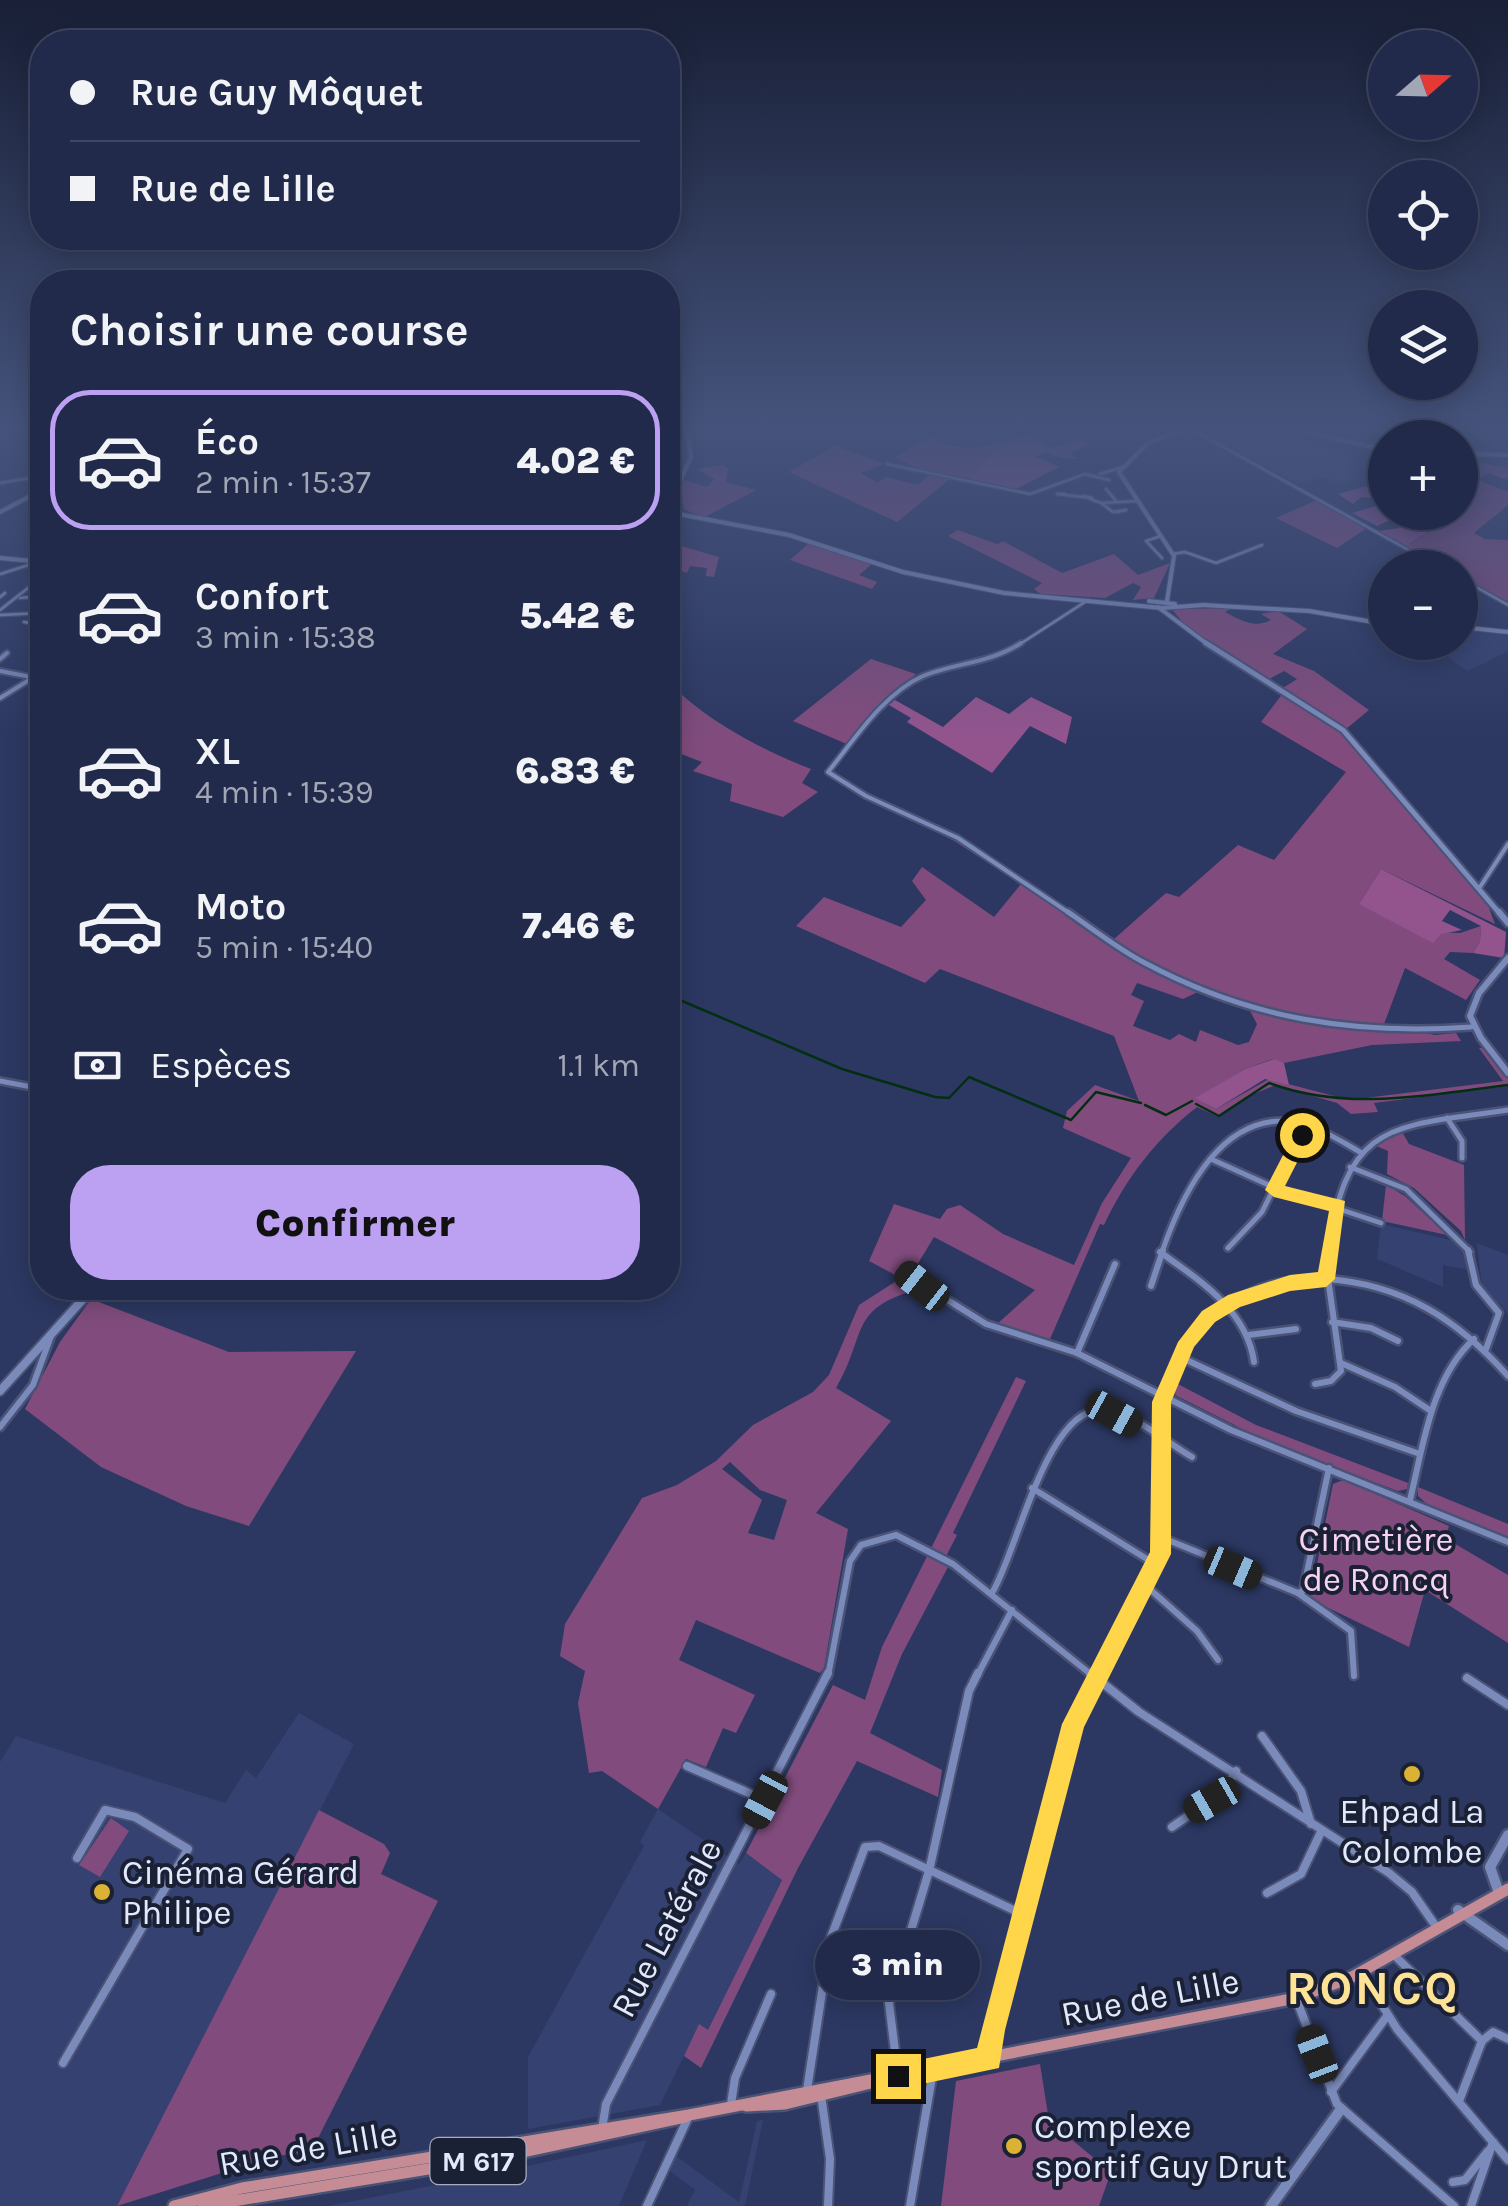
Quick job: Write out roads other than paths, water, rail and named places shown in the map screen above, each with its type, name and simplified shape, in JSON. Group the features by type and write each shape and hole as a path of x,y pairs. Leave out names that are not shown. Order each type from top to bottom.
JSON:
{"main road":[{"name":"Rue de Lille","path":"202,2206 814,2093 1296,1998 1334,1988 1458,1910 1503,1891"},
{"name":"Rue de Lille","path":"174,2206 241,2199"}],"street":[{"path":"776,533 912,574 1009,594 1204,605 1368,621"},
{"path":"1159,533 1174,554 1168,605 1179,625"},
{"path":"1379,533 1410,550"},
{"path":"1161,536 1146,542 1162,558"},
{"path":"1174,554 1185,552 1216,563 1262,544"},
{"path":"0,558 30,561"},
{"path":"0,574 30,565"},
{"path":"1156,603 1170,578"},
{"path":"0,613 30,587"},
{"path":"1478,588 1508,605"},
{"path":"16,598 30,597"},
{"path":"1088,600 1004,654 920,677 876,713 828,772 866,796 958,838 1144,964 1263,1013 1287,1020 1425,1030 1471,1027"},
{"path":"1156,603 1179,625 1337,725 1508,923"},
{"path":"0,613 30,612"},
{"path":"24,622 30,623"},
{"path":"1478,629 1508,632"},
{"path":"0,659 7,653"},
{"path":"0,670 30,678"},
{"path":"0,698 30,679"},
{"path":"1480,887 1508,844"},
{"path":"1508,958 1476,994 1469,1015 1471,1027 1508,1073"},
{"path":"0,1081 30,1086"},
{"path":"1315,1384 1337,1377 1341,1363 1326,1279 1339,1206 1350,1167 1360,1152 1393,1129 1508,1110"},
{"path":"1447,1118 1462,1140 1462,1158"},
{"path":"1151,1286 1160,1252 1184,1198 1227,1140 1256,1124 1278,1119 1306,1122 1360,1152"},
{"path":"1228,1248 1250,1234 1306,1122"},
{"path":"1210,1158 1274,1190 1339,1206 1380,1222"},
{"path":"1350,1167 1410,1192 1466,1244 1476,1286 1500,1313 1486,1349"},
{"path":"1160,1252 1223,1306 1248,1335 1254,1362"},
{"path":"1077,1353 1114,1264"},
{"path":"906,1274 986,1324 1077,1353 1231,1430 1508,1542"},
{"path":"990,2058 992,2030 1069,1738 1094,1676 1155,1564 1162,1538 1164,1396 1196,1329 1223,1306 1263,1289 1326,1279 1364,1282 1413,1298 1475,1339 1508,1376"},
{"path":"0,1391 83,1300"},
{"path":"1332,1322 1371,1328 1398,1340"},
{"path":"1248,1335 1296,1329"},
{"path":"0,1427 17,1409 48,1352 50,1335"},
{"path":"1410,1500 1431,1411 1463,1349 1475,1339"},
{"path":"1180,1357 1296,1412 1420,1454"},
{"path":"1341,1363 1395,1387 1431,1411"},
{"path":"1192,1457 1110,1412 1084,1412 1072,1421 1032,1488 1011,1558 992,1594 1139,1712 1236,1772 1408,1889 1435,1925"},
{"path":"1298,1593 1303,1591 1329,1468"},
{"path":"1032,1488 1155,1564"},
{"name":"Rue Latérale","path":"602,2131 614,2087 829,1675 854,1553 870,1539 890,1534 910,1539 992,1594"},
{"path":"1162,1538 1298,1593 1311,1607 1351,1632 1354,1676"},
{"path":"1144,1584 1197,1631 1218,1660"},
{"path":"898,2076 888,2008 929,1871 965,1704 978,1669 1012,1610"},
{"path":"1468,1678 1508,1705"},
{"path":"1262,1736 1302,1791 1312,1826"},
{"path":"688,1766 765,1800"},
{"path":"1172,1827 1225,1790 1236,1772"},
{"path":"63,2063 188,1848 135,1817 105,1810 76,1858"},
{"path":"1267,1893 1302,1874 1321,1832"},
{"path":"1503,1891 1490,1867 1508,1835"},
{"path":"828,2206 830,2160 814,2093 830,1940 860,1855 868,1845 1024,1914"},
{"path":"1458,1910 1508,1945"},
{"path":"1392,1954 1482,2041"},
{"path":"1362,1972 1388,2016 1492,2146 1508,2160"},
{"path":"731,2106 735,2078 771,1994"},
{"path":"1296,1998 1341,2109 1454,2206"},
{"path":"1331,2092 1388,2016"},
{"path":"1459,2102 1482,2041 1493,2032 1508,2039"},
{"path":"910,2206 934,2069"},
{"path":"1276,2204 1341,2109"},
{"path":"647,2206 690,2115"},
{"path":"1453,2182 1464,2180 1492,2146"},
{"path":"1471,2206 1492,2146"},
{"path":"1464,2180 1476,2188"}],"waterway":[{"path":"680,1000 842,1069 935,1097 949,1098 969,1077 1071,1120 1096,1092 1141,1103"},
{"path":"1196,1104 1219,1116 1269,1083 1299,1092 1358,1099 1508,1085"},
{"path":"1145,1105 1166,1115 1192,1101"}],"place":[{"name":"Ehpad La Colombe","path":"1412,1774"},
{"name":"Cinéma Gérard Philipe","path":"102,1892"},
{"name":"Complexe sportif Guy Drut","path":"1014,2146"}],"district":[{"name":"RONCQ","path":"1373,1987"}],"park label":[{"name":"Cimetière de Roncq","path":"1376,1559"}]}
